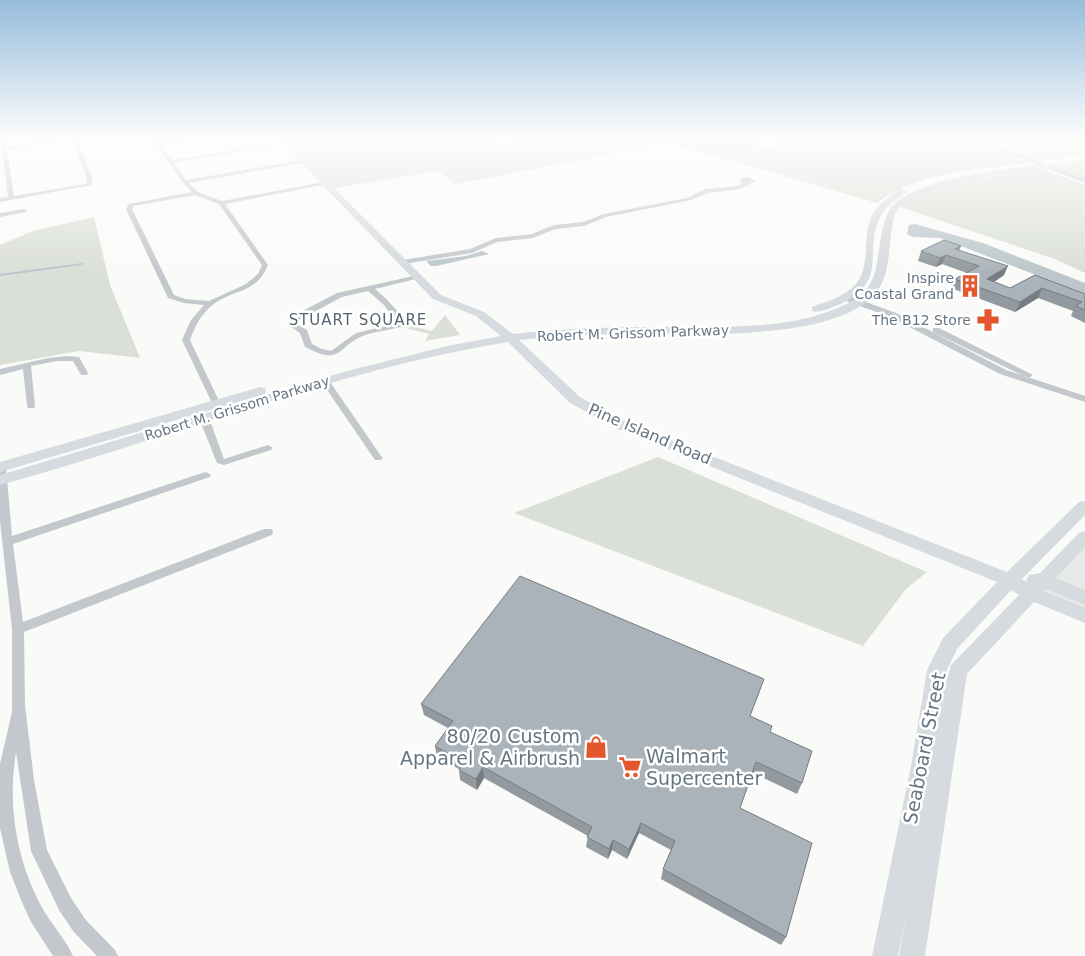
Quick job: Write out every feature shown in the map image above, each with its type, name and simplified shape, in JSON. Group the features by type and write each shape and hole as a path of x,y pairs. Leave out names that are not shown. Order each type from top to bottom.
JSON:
{"main road":[{"name":"Pine Island Road","path":"325,185 444,301 480,314 506,335 565,392 587,408 608,419 1009,580 1085,598"},
{"name":"Robert M. Grissom Parkway","path":"1,474 216,403 377,362 506,335 594,323 772,319 812,311 847,295 859,286 866,270 873,224 878,210 897,194 923,185"},
{"name":"Robert M. Grissom Parkway","path":"506,335 771,328 810,322 838,312 870,294 880,278 886,234 892,212 907,198 922,190 944,185"},
{"name":"Robert M. Grissom Parkway","path":"1,474 204,418 325,381 377,362"},
{"name":"Seaboard Street","path":"885,956 922,766 937,670 950,644 1009,580 1085,506"},
{"name":"Seaboard Street","path":"912,956 950,705 958,671 977,648 1085,537"},
{"name":"Pine Island Road","path":"1038,587 1085,616"}],"street":[{"path":"9,185 11,198"},
{"path":"0,200 88,185"},
{"path":"188,185 196,193 221,203 321,185"},
{"path":"403,262 466,252 496,240 533,236 554,226 584,224 604,216 689,199 706,191 733,189 746,185"},
{"path":"196,193 131,205 129,209 171,296 184,301 210,303"},
{"path":"216,403 186,340 194,319 210,303 253,284 261,277 265,265 221,203"},
{"path":"0,215 24,211"},
{"path":"370,289 380,295 386,306 399,318 398,325 358,335 341,351 328,353 308,345 304,332 294,326 293,322 296,318 328,300 370,289 418,277"},
{"path":"847,295 1031,376 1085,392"},
{"path":"928,330 1002,372 1085,399"},
{"path":"0,372 72,358 76,359 84,373"},
{"path":"27,366 31,406"},
{"path":"325,381 378,458"},
{"path":"204,418 220,461 224,462 268,448"},
{"path":"1,474 6,542 18,629 18,705 26,780 39,851 65,904 79,925 110,956"},
{"path":"6,542 206,475"},
{"path":"18,629 268,532"},
{"path":"18,705 6,777 8,837 20,882 44,929 64,956"}],"shaded area":[{"path":"325,185 356,185 329,189"},
{"path":"814,185 910,185 893,192 877,203"},
{"path":"1085,185 1085,273 1052,258 897,206 937,186"},
{"path":"94,217 110,285 140,358 79,351 0,365 0,245 33,231"},
{"path":"915,224 983,243 1085,283 1085,294 940,238 913,237 907,234 909,225"},
{"path":"482,251 489,254 436,266 431,266 426,261 466,256"},
{"name":"STUART SQUARE","path":"445,315 460,335 425,341 429,334 401,327 404,324 432,331"},
{"path":"658,457 927,572 906,589 863,646 514,513"},
{"path":"1085,538 1085,616 1032,594"}],"building":[{"path":"944,240 961,246 955,249 1008,266 987,279 1010,288 1035,275 1085,294 1085,310 1076,306 1082,302 1042,288 1020,302 955,279 979,266 946,255 940,258 921,251"},
{"name":"Walmart Supercenter","path":"520,576 764,679 750,716 772,726 770,732 812,751 802,783 756,762 740,808 812,843 786,937 663,869 675,841 641,823 629,849 613,840 609,849 587,837 592,827 483,767 476,779 459,770 464,762 435,746 453,721 421,704"}],"waterway":[{"path":"0,275 82,264"}],"place":[{"name":"Inspire Coastal Grand","path":"970,286"},
{"name":"The B12 Store","path":"988,320"},
{"name":"80/20 Custom Apparel & Airbrush","path":"596,747"},
{"name":"Walmart Supercenter","path":"630,767"}],"district":[{"name":"STUART SQUARE","path":"358,320"}]}
